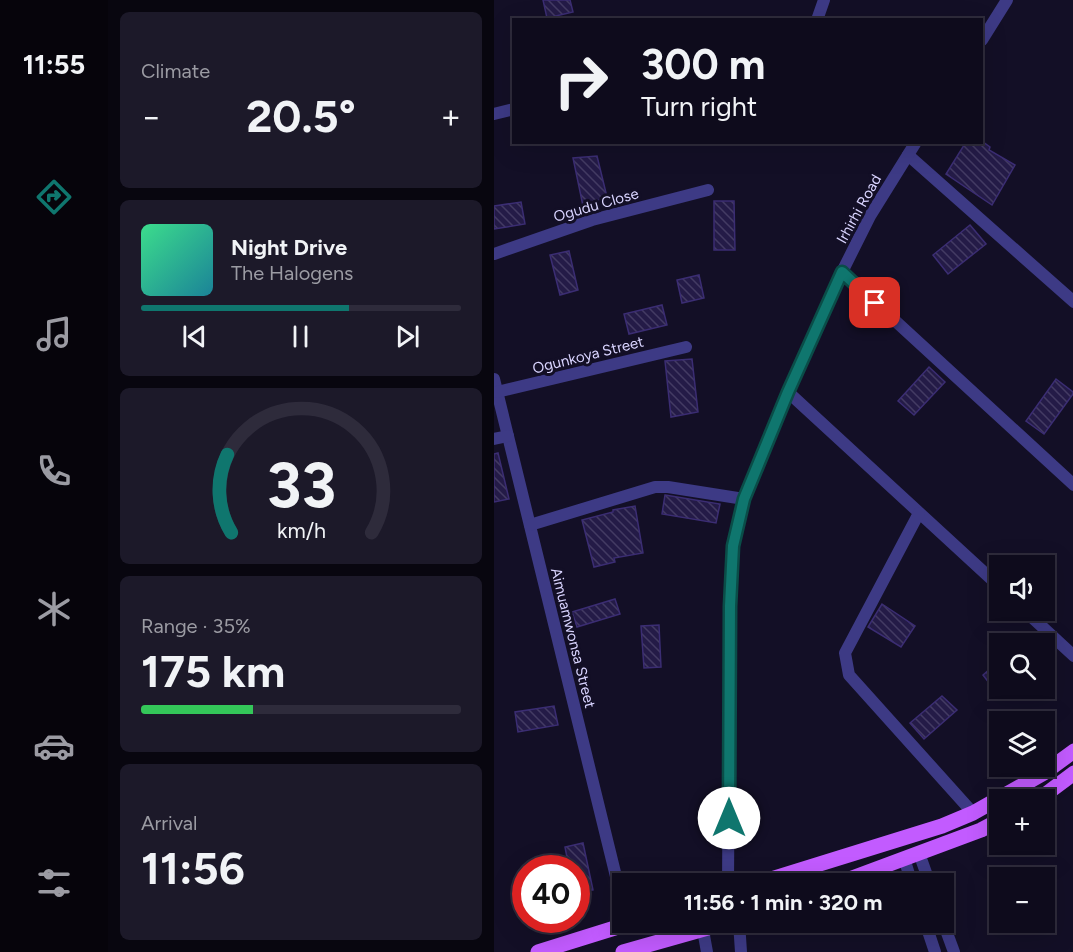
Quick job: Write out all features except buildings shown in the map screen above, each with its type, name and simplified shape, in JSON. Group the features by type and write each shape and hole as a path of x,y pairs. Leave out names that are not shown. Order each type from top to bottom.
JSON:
{"main road":[{"path":"790,873 942,826 973,813 1044,773 1073,751"},
{"path":"1052,789 1073,773"},
{"path":"864,873 989,826"},
{"path":"538,952 612,929"},
{"path":"627,951 664,946 696,933"}],"street":[{"path":"817,18 824,0"},
{"path":"983,38 1007,0"},
{"path":"494,114 512,109"},
{"name":"Irhirhi Road","path":"728,873 730,587 733,546 744,499 788,392 842,272 870,216 915,144"},
{"path":"908,155 1073,302"},
{"name":"Ogudu Close","path":"494,254 592,220 708,190"},
{"path":"842,272 1073,485"},
{"name":"Ogunkoya Street","path":"497,392 686,347"},
{"name":"Aimuamwonsa Street","path":"494,379 615,873"},
{"path":"788,392 989,577"},
{"path":"494,439 508,436"},
{"path":"530,525 655,487 744,499"},
{"path":"919,513 845,653 849,675 973,813"},
{"path":"1036,621 1073,656"},
{"path":"911,855 912,873"},
{"path":"911,855 923,873"},
{"path":"704,933 707,952"},
{"path":"740,933 741,952"},
{"path":"929,933 935,952"},
{"path":"947,933 954,952"}],"route":[{"path":"729,818 730,587 733,546 744,499 788,392 842,272 875,303"}]}
